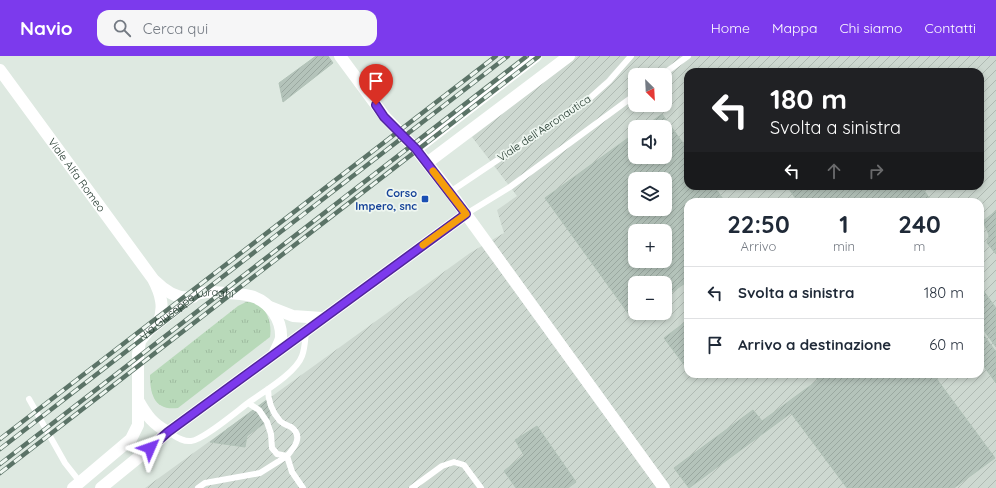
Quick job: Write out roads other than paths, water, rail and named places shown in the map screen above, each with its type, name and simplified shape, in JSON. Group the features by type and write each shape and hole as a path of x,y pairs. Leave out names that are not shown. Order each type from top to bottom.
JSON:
{"street":[{"path":"340,56 384,117 416,149 450,192 664,488"},
{"path":"416,149 536,56"},
{"path":"427,163 568,56"},
{"name":"Viale Alfa Romeo","path":"0,70 153,279"},
{"path":"101,488 168,432 466,214"},
{"path":"153,279 168,292 185,298 193,297"},
{"path":"153,279 162,304 161,316 158,324"},
{"name":"Via Giuseppe Luraghi","path":"76,485 131,439 138,425 139,347 144,335 193,297 205,292 242,294 253,296 270,307 293,316 322,318"},
{"name":"Via Giuseppe Luraghi","path":"270,307 279,323 281,339 274,353"},
{"path":"139,401 147,415 157,426 168,432"}],"lane":[{"name":"Viale dell’Aeronautica","path":"450,192 590,98 609,81 631,56"},
{"path":"672,68 688,56"},
{"path":"466,214 510,186 628,100"},
{"path":"168,432 180,439 190,441 200,438 268,389 298,365 305,347 306,330"},
{"path":"198,488 205,483 260,473 287,456 295,448 298,441 296,433 293,428 280,420 274,411 268,396 268,389"},
{"path":"29,399 76,485"},
{"path":"248,403 259,410 267,422 271,434 272,448 276,454 287,456"},
{"path":"287,456 292,472 303,488"},
{"path":"412,488 442,466 454,462 464,466 481,488"}],"railway":[{"path":"0,439 496,56"},
{"path":"0,449 508,56"},
{"path":"0,464 527,56"},
{"path":"0,473 539,56"}],"place":[{"name":"Corso Impero, snc","path":"425,199"}]}
